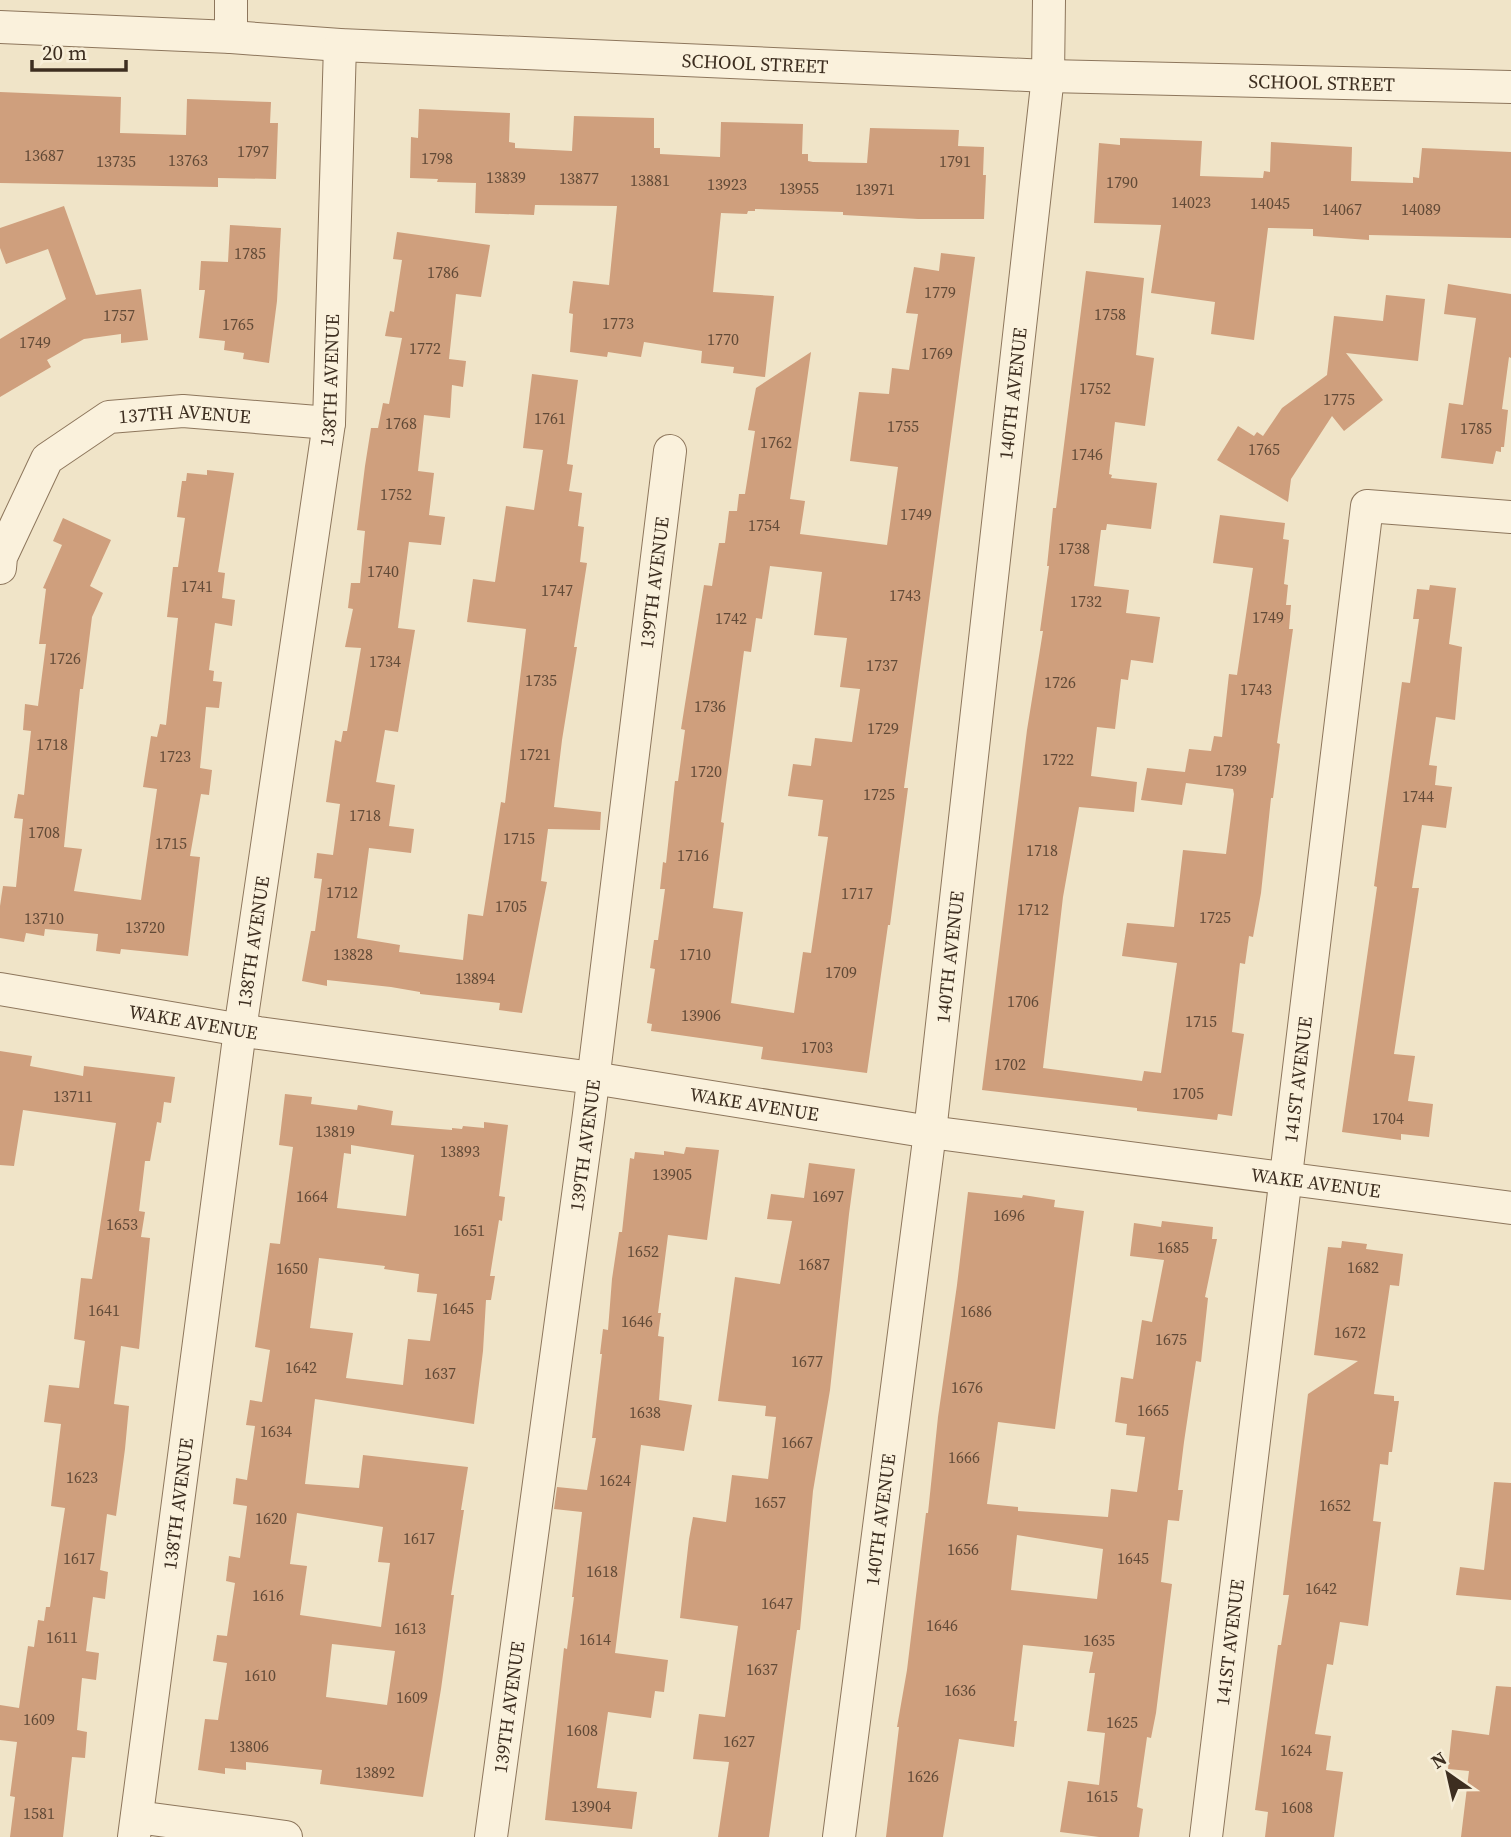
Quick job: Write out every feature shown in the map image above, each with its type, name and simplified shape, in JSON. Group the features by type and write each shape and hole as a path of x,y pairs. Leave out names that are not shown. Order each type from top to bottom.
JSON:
{"street":[{"path":"231,0 231,37"},
{"name":"140TH AVENUE","path":"838,1837 930,1132 1048,76 1049,0"},
{"name":"SCHOOL STREET","path":"0,27 231,37 340,45 1048,76 1511,87"},
{"name":"138TH AVENUE","path":"136,1827 240,1030 329,423 340,45"},
{"name":"137TH AVENUE","path":"0,568 1,557 47,459 109,416 183,411 329,423"},
{"name":"139TH AVENUE","path":"491,1837 593,1078 670,451"},
{"name":"141ST AVENUE","path":"1206,1837 1367,506 1511,517"},
{"name":"WAKE AVENUE","path":"0,989 240,1030 593,1078 930,1132 1511,1208"},
{"path":"136,1827 286,1837"}],"building":[{"path":"0,92 121,97 120,133 186,135 187,99 271,102 270,123 278,123 276,179 218,178 218,187 0,183"},
{"path":"419,109 510,113 509,142 515,143 515,148 572,151 574,116 654,118 654,148 660,148 660,154 720,157 721,122 803,124 802,154 808,154 808,161 813,162 867,163 870,128 959,130 958,146 984,147 984,219 918,219 843,215 843,212 755,209 747,214 721,213 713,292 774,296 765,377 733,373 734,367 701,363 702,351 644,342 641,357 608,352 607,357 570,352 573,314 569,313 573,281 609,285 617,206 535,205 534,215 475,213 476,183 410,178 411,137 418,138"},
{"path":"1120,138 1202,141 1200,176 1263,178 1264,171 1270,172 1271,142 1352,147 1351,181 1413,183 1413,177 1419,178 1422,148 1511,152 1511,238 1369,235 1369,240 1313,236 1313,229 1268,228 1254,340 1211,334 1215,302 1151,293 1161,225 1094,223 1099,143 1120,145"},
{"path":"64,206 96,295 141,289 148,340 121,343 121,334 84,339 47,360 51,367 0,397 0,339 66,299 48,249 6,264 0,248 0,228"},
{"path":"230,225 281,228 277,301 269,363 243,359 244,353 224,350 225,341 199,338 205,290 199,290 201,261 228,262"},
{"path":"397,232 490,245 481,297 456,294 449,359 466,361 463,387 452,385 450,418 424,415 418,471 434,473 429,515 445,517 441,545 409,542 398,628 415,630 398,732 385,730 376,782 395,785 389,826 414,829 411,853 369,848 357,938 400,945 399,952 463,960 468,914 483,916 501,802 505,803 526,629 467,622 473,579 495,582 506,506 534,510 543,450 523,448 532,374 578,380 567,464 573,465 569,491 582,493 578,526 584,527 580,562 587,563 554,807 601,812 600,830 548,829 541,881 547,882 522,1013 499,1010 500,1003 420,994 391,987 327,980 327,986 302,981 311,931 315,931 322,879 314,878 317,853 333,855 340,804 326,802 335,740 341,742 343,731 347,731 361,648 345,647 353,609 348,608 351,583 360,583 365,531 357,530 365,466 371,428 378,428 383,403 389,404 402,338 385,336 390,311 394,312 402,260 393,259"},
{"path":"941,253 975,257 904,788 908,788 890,925 867,1073 761,1059 763,1047 651,1031 652,1024 647,1023 655,969 650,968 654,940 658,940 665,889 660,889 663,862 666,863 675,781 678,781 685,730 681,729 704,585 712,586 719,543 725,543 729,511 737,511 739,494 745,494 755,431 748,430 756,388 811,352 790,499 805,501 800,534 887,545 898,467 850,461 859,392 889,394 892,368 909,370 918,314 906,313 914,267 939,271","holes":["770,566 822,572 814,635 847,638 840,687 860,689 852,742 815,738 811,766 793,764 788,796 823,800 818,836 828,837 811,953 803,952 794,1013 731,1003 743,912 713,908 724,823 721,822 744,651 751,652 756,618 762,619"]},
{"path":"1086,271 1144,278 1136,355 1154,358 1145,426 1115,422 1109,474 1112,475 1111,478 1157,483 1151,529 1107,524 1106,530 1101,530 1094,586 1129,590 1126,613 1160,617 1153,663 1131,660 1128,680 1121,679 1115,729 1097,727 1091,776 1137,782 1134,812 1079,807 1063,897 1043,1068 1142,1081 1144,1071 1161,1073 1177,963 1122,956 1127,923 1174,927 1183,850 1226,854 1234,794 1233,789 1186,783 1182,805 1141,800 1147,768 1185,772 1189,749 1211,751 1214,736 1222,737 1229,674 1237,675 1253,568 1213,563 1220,515 1285,523 1283,539 1289,540 1284,584 1288,585 1286,605 1291,605 1289,629 1293,629 1277,743 1280,744 1253,937 1249,936 1245,964 1240,963 1232,1032 1244,1034 1232,1116 1218,1114 1217,1120 982,1090 1027,730 1043,631 1040,631 1049,566 1053,508 1056,508"},
{"path":"1448,284 1511,294 1511,358 1509,357 1502,409 1508,410 1504,447 1501,447 1501,452 1496,451 1493,464 1441,458 1449,403 1463,405 1476,318 1444,314"},
{"path":"1386,295 1425,299 1418,361 1346,353 1383,400 1344,431 1332,416 1291,479 1288,502 1217,460 1238,426 1254,436 1257,432 1263,436 1282,408 1327,375 1334,316 1383,321"},
{"path":"207,470 234,473 218,572 225,573 222,598 235,600 232,626 215,623 209,670 214,671 213,681 222,682 219,708 206,707 200,768 212,770 209,795 201,794 190,856 200,857 188,956 121,949 120,954 96,951 98,934 45,929 44,936 26,933 24,942 0,938 3,886 16,887 23,819 14,818 18,794 24,795 31,731 23,730 25,704 38,706 46,644 39,644 46,589 43,588 62,545 53,541 63,518 111,540 90,586 103,593 92,617 83,689 80,689 64,847 82,849 74,891 141,900 157,789 143,787 151,736 157,737 160,724 166,725 178,618 167,617 173,567 178,567 185,518 177,517 182,481 186,481 187,473 207,475"},
{"path":"1430,585 1456,588 1449,644 1462,647 1455,720 1436,717 1429,765 1437,766 1435,785 1452,787 1446,828 1422,825 1412,888 1419,888 1394,1054 1415,1056 1408,1101 1433,1104 1429,1137 1401,1134 1401,1140 1342,1132 1377,887 1374,886 1402,682 1410,683 1419,619 1413,619 1417,589 1429,590"},
{"path":"0,1051 32,1056 30,1066 83,1076 84,1066 175,1077 171,1103 164,1102 161,1123 157,1122 150,1161 145,1161 139,1211 145,1212 141,1237 150,1238 139,1349 121,1346 114,1404 129,1406 125,1449 116,1516 107,1514 100,1570 108,1572 105,1599 93,1597 86,1651 99,1653 96,1680 82,1678 77,1730 87,1732 85,1758 72,1757 63,1837 10,1837 15,1797 10,1796 17,1742 0,1740 0,1705 19,1708 28,1646 34,1647 38,1620 44,1621 46,1607 50,1607 65,1508 51,1506 61,1424 44,1422 49,1385 79,1388 85,1341 74,1339 81,1278 92,1279 116,1123 23,1110 14,1166 0,1165"},
{"path":"285,1094 312,1097 311,1104 357,1110 358,1105 393,1111 391,1125 452,1130 462,1129 463,1126 484,1128 484,1122 508,1125 499,1196 505,1197 490,1276 495,1276 491,1300 486,1300 474,1424 315,1399 305,1484 359,1488 363,1455 468,1467 451,1595 454,1595 423,1797 320,1784 322,1770 246,1762 246,1770 225,1768 225,1774 198,1770 205,1719 218,1720 227,1663 213,1661 217,1635 227,1636 235,1583 226,1581 229,1556 240,1558 247,1506 233,1504 236,1478 247,1480 255,1426 246,1425 250,1400 262,1402 270,1350 255,1347 270,1243 280,1244 293,1147 279,1145","holes":["351,1145 414,1155 406,1216 337,1208 344,1153 351,1154","319,1258 385,1266 384,1269 419,1274 417,1292 437,1294 430,1341 408,1339 403,1385 346,1378 353,1333 310,1328","297,1513 383,1527 378,1562 390,1563 381,1627 300,1615 307,1566 290,1564","332,1644 395,1651 387,1705 326,1697"]},
{"path":"686,1147 719,1150 707,1240 668,1235 658,1313 661,1313 658,1336 664,1337 659,1400 692,1405 684,1451 641,1445 615,1653 668,1660 664,1692 655,1691 651,1718 608,1712 597,1788 637,1792 632,1829 545,1820 564,1648 567,1649 574,1597 582,1512 554,1509 557,1487 587,1490 596,1438 592,1438 603,1329 608,1330 612,1279 619,1232 622,1232 630,1158 634,1159 635,1152 664,1155 664,1151 684,1154"},
{"path":"809,1163 855,1169 830,1390 813,1491 800,1630 797,1630 769,1837 718,1837 729,1762 693,1759 699,1714 725,1717 738,1626 680,1618 689,1539 693,1517 726,1522 732,1475 768,1479 776,1417 765,1416 766,1406 718,1401 735,1277 780,1284 792,1221 767,1219 771,1194 804,1198"},
{"path":"968,1192 1055,1200 1054,1207 1084,1211 1055,1429 998,1422 987,1504 1018,1507 1018,1511 1108,1517 1111,1489 1137,1492 1145,1437 1126,1435 1127,1424 1115,1422 1121,1377 1133,1379 1142,1320 1152,1322 1164,1260 1130,1256 1134,1223 1161,1227 1162,1221 1213,1227 1212,1239 1217,1239 1205,1297 1208,1298 1201,1362 1196,1361 1184,1442 1178,1490 1183,1490 1179,1521 1168,1520 1161,1582 1172,1584 1156,1713 1151,1738 1147,1737 1137,1807 1143,1809 1139,1837 1099,1837 1060,1832 1068,1781 1099,1785 1105,1733 1087,1731 1095,1673 1089,1673 1093,1652 1023,1645 1014,1721 1017,1721 1014,1747 959,1739 943,1837 886,1837 897,1727 907,1670","holes":["1017,1535 1103,1549 1097,1599 1011,1590"]},
{"path":"1342,1241 1367,1244 1366,1249 1403,1254 1399,1286 1390,1285 1374,1394 1394,1396 1394,1401 1399,1401 1392,1452 1389,1452 1388,1465 1380,1464 1373,1521 1381,1522 1368,1626 1340,1622 1333,1665 1327,1664 1315,1734 1331,1736 1326,1770 1343,1772 1334,1837 1265,1837 1268,1812 1255,1810 1278,1645 1281,1645 1289,1595 1283,1595 1308,1394 1358,1361 1314,1355 1328,1247 1341,1248"},
{"path":"1494,1482 1511,1483 1511,1600 1456,1595 1460,1567 1484,1570"},
{"path":"1496,1686 1511,1687 1511,1837 1461,1837 1469,1771 1448,1769 1452,1730 1489,1735"}]}
